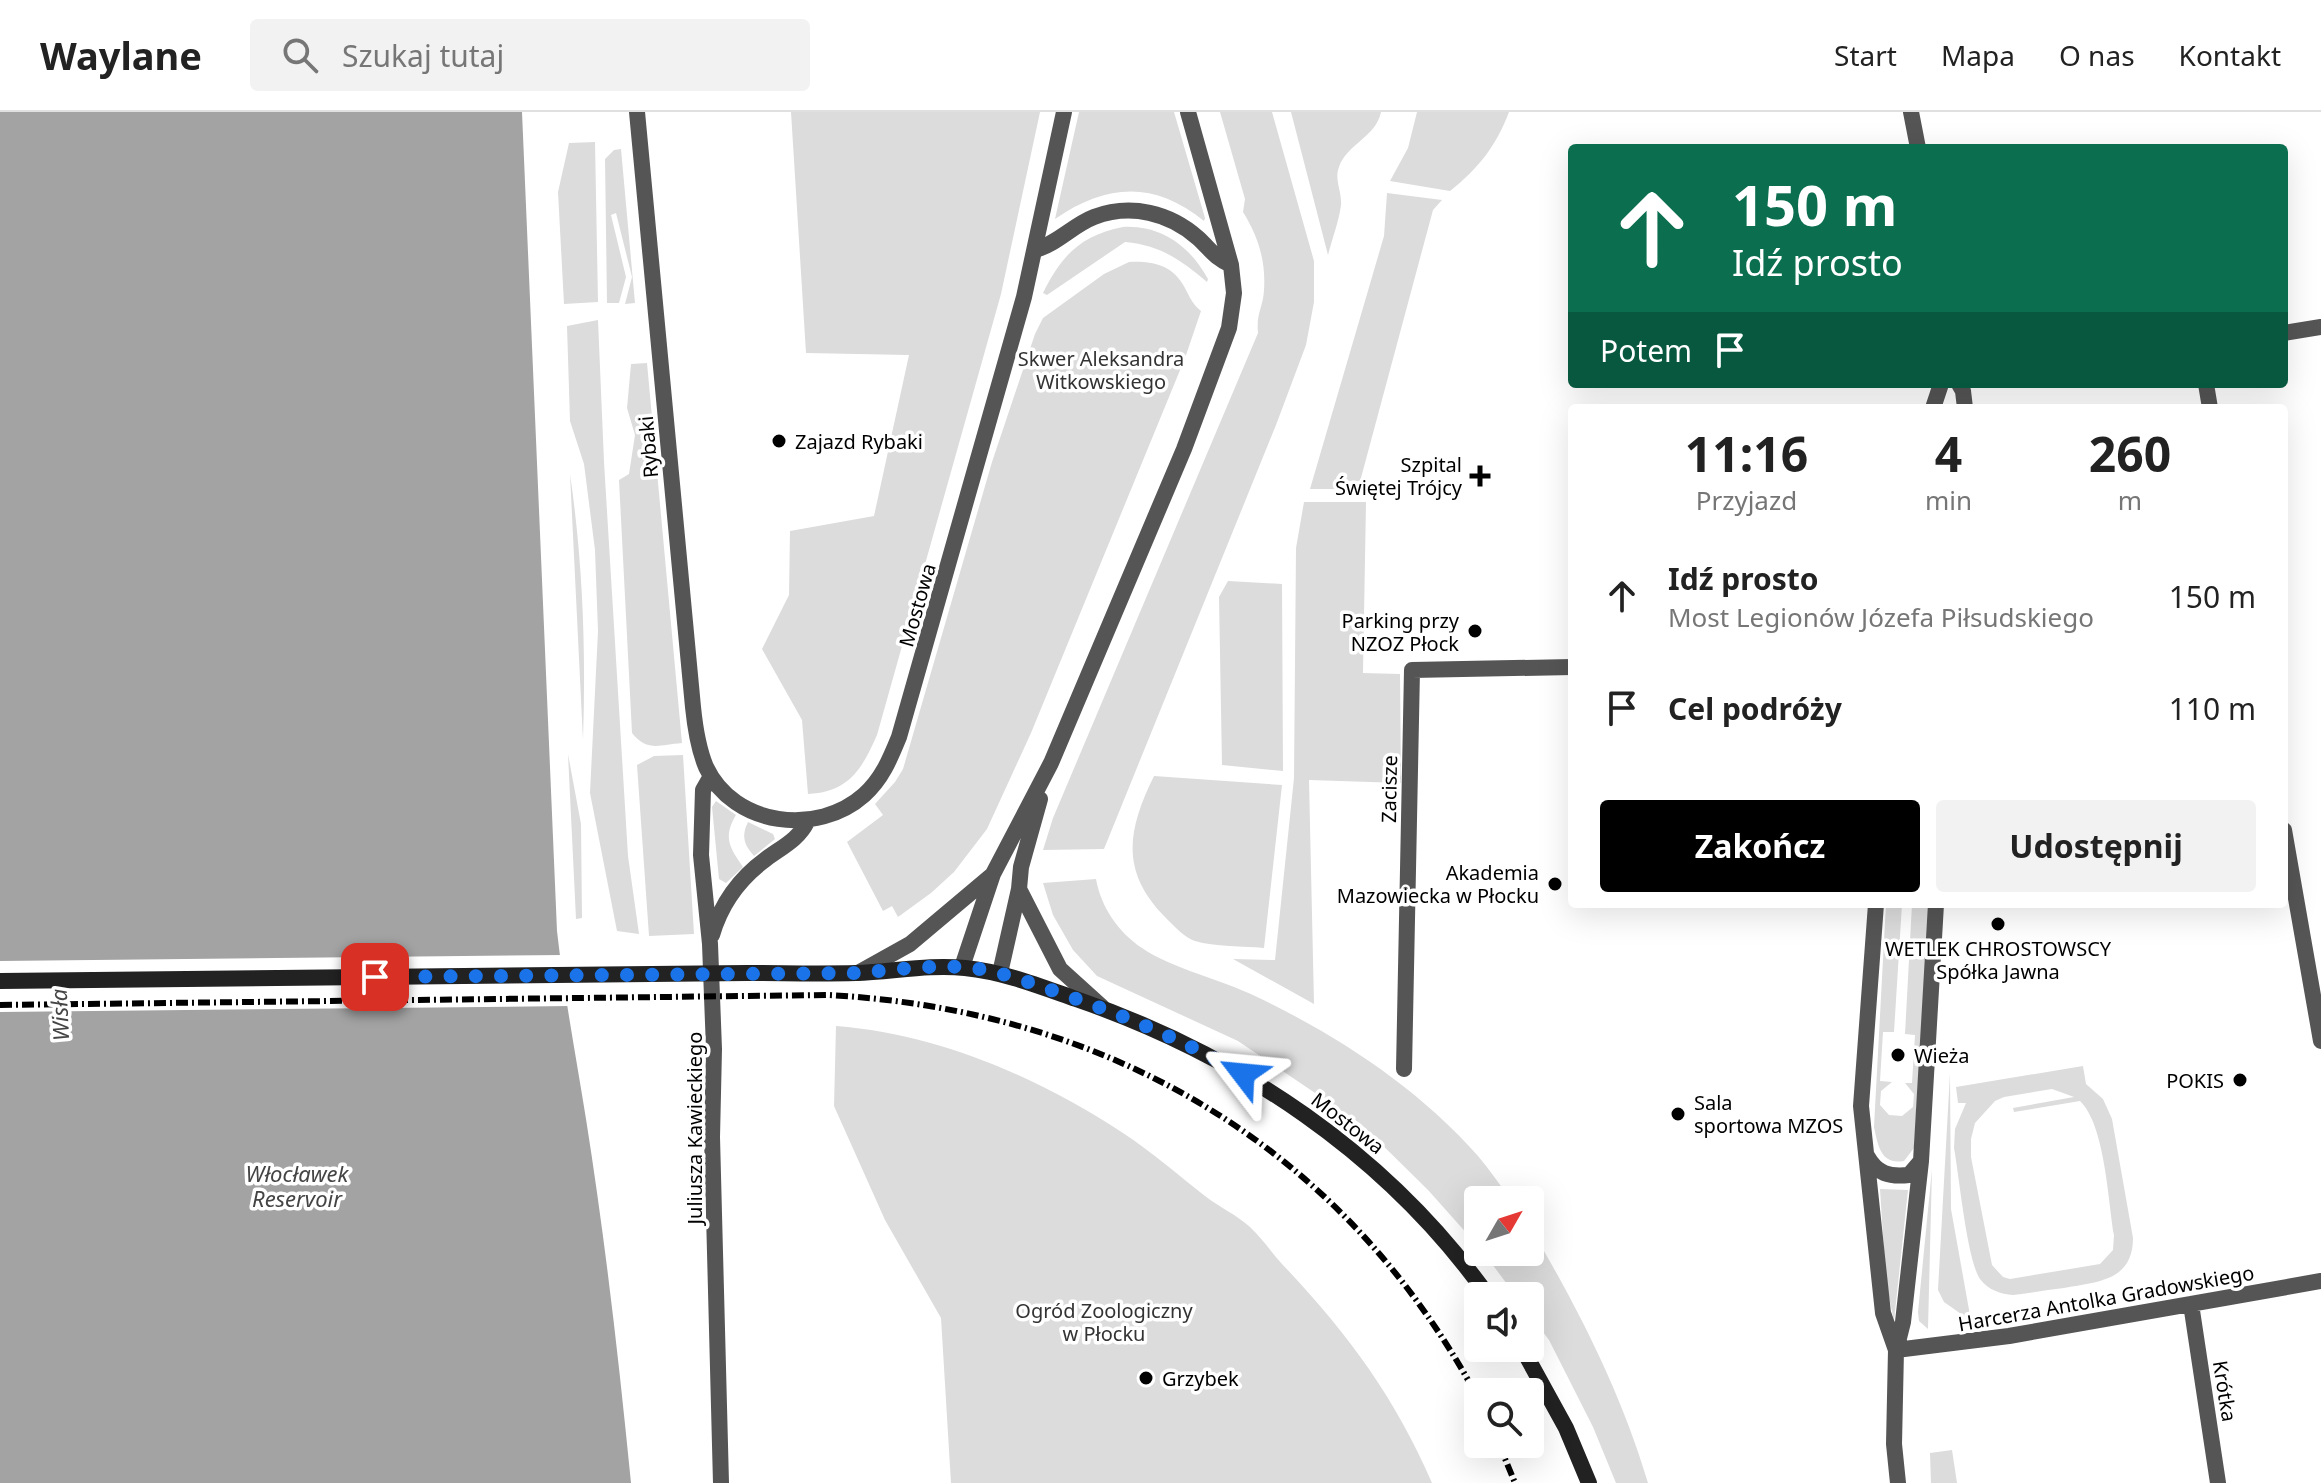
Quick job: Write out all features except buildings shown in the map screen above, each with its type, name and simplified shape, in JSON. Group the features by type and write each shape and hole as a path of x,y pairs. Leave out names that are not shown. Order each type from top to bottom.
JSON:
{"main road":[{"name":"Mostowa","path":"0,981 858,973 962,967 1000,973 1103,1008 1171,1037 1273,1093 1361,1158 1409,1202 1477,1282"},
{"path":"1530,1362 1566,1428 1589,1483"}],"street":[{"name":"Rybaki","path":"637,112 693,707 699,744 711,776"},
{"name":"Mostowa","path":"711,776 726,793 751,810 774,819 807,822 840,811 865,794 886,767 899,737 985,437 1035,250 1064,112"},
{"name":"Mostowa","path":"962,967 993,874 1051,763 1224,346 1233,310 1231,265 1188,112"},
{"path":"1911,112 1917,144"},
{"path":"1035,250 1051,244 1094,217 1140,211 1176,222 1196,236 1216,259 1231,265"},
{"path":"2288,332 2321,327"},
{"name":"Zacisze","path":"1404,1069 1412,670 1568,667"},
{"name":"Mostowa","path":"1000,973 1021,867 1051,763"},
{"name":"Juliusza Kawieckiego","path":"711,776 703,790 701,842 710,944 714,1049 712,1137 721,1483"},
{"path":"710,944 717,918 736,887 764,860 796,838 807,822"},
{"path":"2288,853 2321,1041"},
{"name":"Mostowa","path":"858,973 910,944 993,874"},
{"name":"Mostowa","path":"1019,889 1060,969 1103,1008"},
{"path":"1876,908 1861,1106 1883,1313 1896,1350"},
{"path":"1898,1483 1894,1444 1896,1350 1903,1322 1921,1161 1936,908"},
{"path":"1864,1151 1879,1172 1894,1176 1909,1175 1921,1161"},
{"name":"Harcerza Antolka Gradowskiego","path":"1896,1350 2009,1336 2321,1281"},
{"name":"Krótka","path":"2191,1304 2218,1483"}],"green space":[{"path":"791,112 1040,112 1001,294 877,735 866,758 844,783 834,789 808,794 802,720 762,649 789,595 790,531 874,516 909,355 806,353"},
{"path":"1079,112 1174,112 1204,221 1167,199 1149,193 1131,192 1093,198 1055,219"},
{"path":"1220,112 1272,112 1314,261 1314,302 1306,345 1104,849 1043,850 1053,818 1258,333 1264,290 1262,259 1253,230 1243,212 1245,199"},
{"path":"1291,112 1381,112 1373,128 1348,152 1339,167 1337,176 1341,205 1328,255"},
{"path":"1417,112 1509,112 1486,156 1450,191 1390,181 1408,148"},
{"path":"595,142 598,302 564,304 558,192 569,143"},
{"path":"621,149 635,303 625,304 632,277 616,213 611,215 626,277 619,303 607,303 605,159 614,150"},
{"path":"1387,193 1442,200 1433,210 1358,489 1310,489 1384,236"},
{"path":"1123,227 1150,230 1173,240 1201,267 1207,282 1169,255 1149,246 1125,242 1047,295 1043,293 1057,268 1074,249 1095,235"},
{"name":"Skwer Aleksandra Witkowskiego","path":"1129,262 1152,263 1172,272 1201,311 1185,358 1031,733 987,829 954,872 898,917 892,906 883,911 847,842 883,815 875,804 903,769 992,462 1035,334 1043,318 1104,274"},
{"path":"598,320 628,856 639,934 617,931 590,793 598,631 595,550 584,464 570,421 567,326"},
{"path":"647,363 682,743 660,746 643,743 632,733 619,480 629,474 635,435 627,408 631,364"},
{"path":"570,474 582,607 583,740"},
{"path":"1304,502 1366,502 1363,673 1400,674 1401,783 1309,780 1314,1004 1233,959 1275,960 1294,778 1296,548"},
{"path":"1228,581 1282,584 1283,771 1222,765 1219,597"},
{"path":"568,754 581,824 582,918 576,919"},
{"path":"683,755 694,934 649,936 637,765 654,756"},
{"path":"1154,776 1282,785 1264,948 1211,944 1191,939 1151,901 1135,867 1133,850 1138,815"},
{"path":"716,801 736,815 729,842 743,867 726,883 719,879 712,807"},
{"path":"748,822 773,834 775,839 754,856 745,840"},
{"path":"1096,879 1112,918 1142,948 1167,962 1255,996 1346,1046 1429,1107 1482,1161 1501,1186 1464,1186 1464,1230 1361,1124 1238,1041 1097,976 1073,950 1053,915 1043,883"},
{"path":"1886,908 1902,908 1894,1032 1883,1032 1880,1081 1892,1082 1881,1091 1880,1105 1889,1115 1902,1116 1913,1107 1914,1094 1905,1083 1912,1083 1915,1035 1905,1034 1912,908 1929,908 1914,1148 1904,1161 1885,1157 1874,1127"},
{"name":"Ogród Zoologiczny w Płocku","path":"836,1026 912,1038 1022,1077 1123,1133 1245,1223 1327,1314 1367,1366 1402,1422 1432,1483 951,1483 941,1318 885,1220 834,1106"},
{"path":"2083,1066 2086,1084 2103,1099 2112,1119 2133,1238 2127,1263 2120,1271 2089,1284 2013,1295 1995,1291 1983,1283 1971,1254 1954,1148 1955,1129 1966,1103 1958,1103 1956,1087","holes":["2052,1089 2074,1097 2013,1108 2014,1112 2080,1101 2088,1112 2104,1164 2114,1235 2113,1250 2100,1264 2010,1279 2003,1277 1992,1265 1971,1157 1975,1123 1995,1101 2004,1097"]},
{"path":"1950,1073 1951,1209 1971,1321 1944,1302 1938,1290"},
{"path":"1932,1169 1928,1329 1919,1321 1918,1312"},
{"path":"1880,1189 1908,1190 1894,1321 1886,1283"},
{"path":"1544,1251 1597,1351 1625,1416 1648,1483 1616,1483 1593,1427 1544,1333 1544,1282 1506,1282 1494,1266 1544,1266"},
{"path":"1952,1450 1957,1483 1931,1483 1930,1453"}],"water":[{"name":"Włocławek Reservoir","path":"0,112 522,112 557,931 599,1209 631,1483 0,1483"}],"pier":[{"path":"564,955 570,1006 0,1012 0,961"}],"railway":[{"path":"0,1005 828,995 931,1006 1029,1029 1122,1063 1208,1108 1287,1164 1359,1231 1423,1309 1466,1378"},
{"path":"1505,1458 1515,1483"}],"place":[{"name":"Zajazd Rybaki","path":"779,441"},
{"name":"Szpital Świętej Trójcy","path":"1480,476"},
{"name":"Parking przy NZOZ Płock","path":"1475,631"},
{"name":"Akademia Mazowiecka w Płocku","path":"1555,884"},
{"name":"WETLEK CHROSTOWSCY Spółka Jawna","path":"1998,924"},
{"name":"Wieża","path":"1898,1055"},
{"name":"POKIS","path":"2240,1080"},
{"name":"Sala sportowa MZOS","path":"1678,1114"},
{"name":"Grzybek","path":"1146,1378"}],"route":[{"path":"375,977 858,973 962,967 1000,973 1103,1008 1183,1042 1243,1074"}],"water label":[{"name":"Wisła","path":"59,1015"}]}
